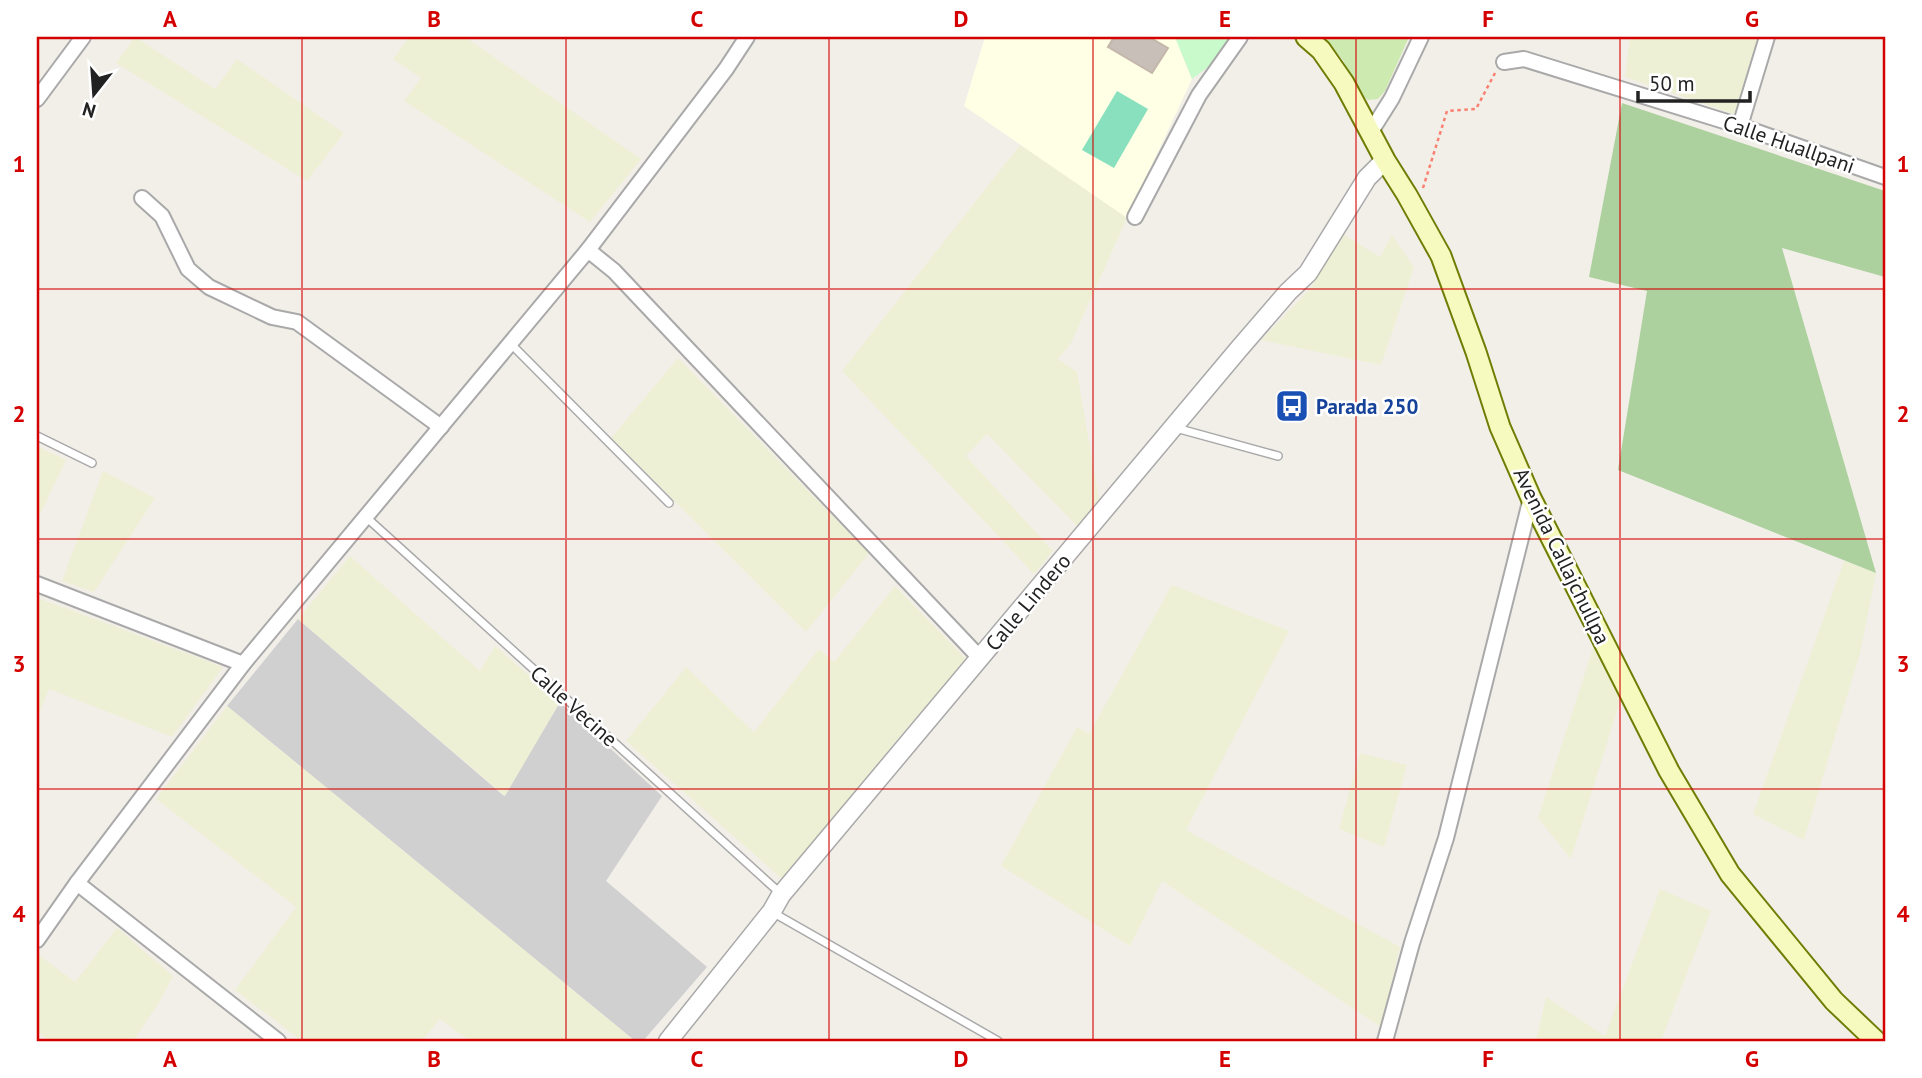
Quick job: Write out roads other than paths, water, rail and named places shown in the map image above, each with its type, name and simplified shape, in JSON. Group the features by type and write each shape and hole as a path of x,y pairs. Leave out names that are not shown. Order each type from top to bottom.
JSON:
{"main road":[{"name":"Avenida Callajchullpa","path":"1306,37 1321,50 1344,83 1441,256 1500,427 1531,498 1669,771 1730,874 1834,1001 1876,1041"}],"street":[{"path":"37,100 83,37"},
{"path":"37,940 243,664 588,250 726,69 747,37"},
{"path":"1135,217 1199,95 1240,37"},
{"path":"1370,133 1392,98 1422,37"},
{"path":"1740,126 1767,37"},
{"name":"Calle Huallpani","path":"1504,62 1524,59 1740,126 1885,177"},
{"name":"Calle Lindero","path":"668,1041 772,911 781,895 1238,350 1308,273 1367,178 1385,160"},
{"path":"142,198 162,216 188,269 209,288 272,317 297,322 441,427"},
{"path":"588,250 614,271 980,659"},
{"path":"1385,1041 1412,943 1446,838 1531,498"},
{"path":"37,584 243,664"},
{"path":"77,883 278,1041"}],"lane":[{"path":"510,344 669,503"},
{"path":"1175,428 1278,456"},
{"path":"37,436 92,463"},
{"name":"Calle Vecine","path":"366,517 781,895"},
{"path":"772,911 998,1041"}],"place":[{"name":"Parada 250","path":"1292,406"}]}
